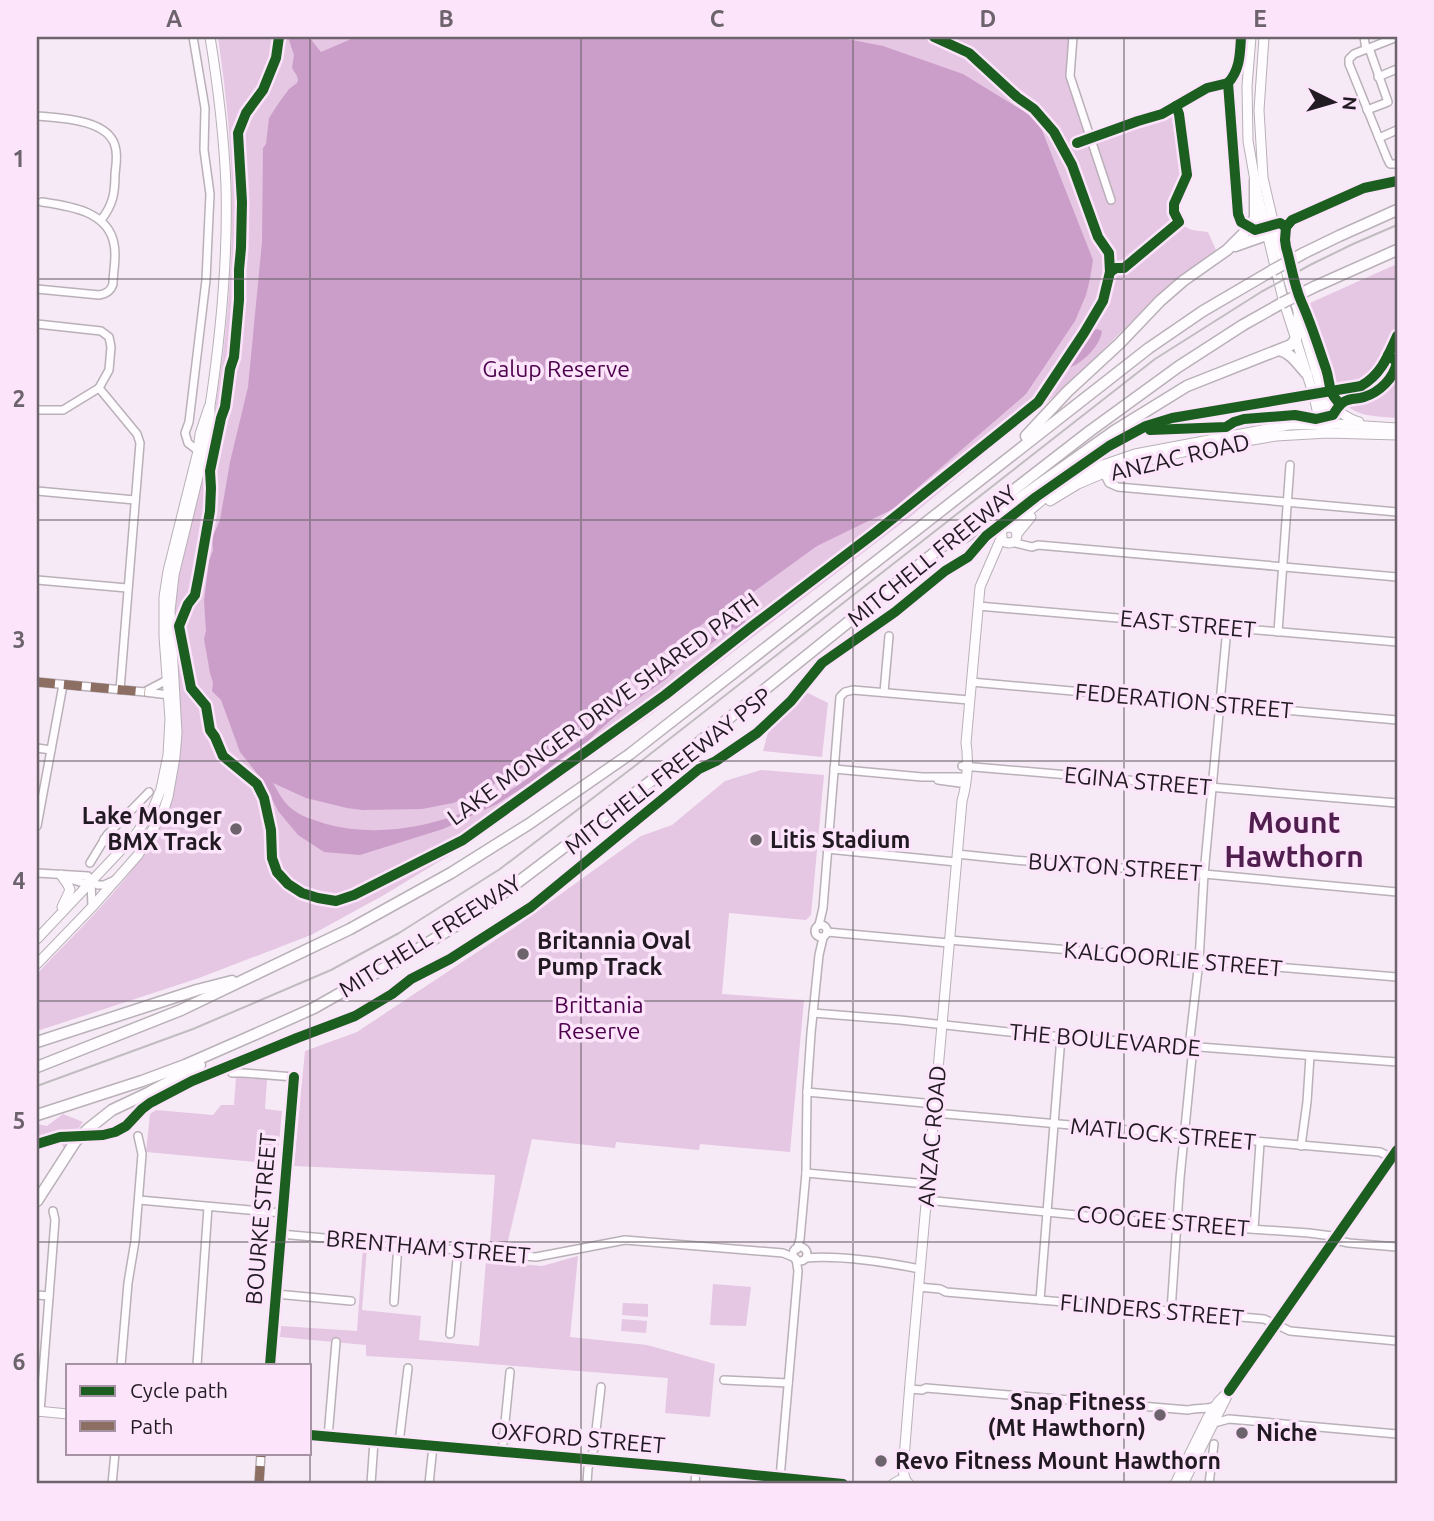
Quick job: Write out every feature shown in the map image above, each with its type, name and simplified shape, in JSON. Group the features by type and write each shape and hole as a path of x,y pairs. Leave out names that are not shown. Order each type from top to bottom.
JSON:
{"highway":[{"path":"1006,459 1067,392 1160,301 1227,250 1250,227 1255,218 1255,181"},
{"name":"MITCHELL FREEWAY","path":"37,1068 181,1010 259,974 397,904 485,852 629,754 1149,348 1259,278 1304,253 1397,210"},
{"path":"1227,250 1271,233"},
{"name":"MITCHELL FREEWAY","path":"37,1115 142,1081 249,1037 314,1007 423,946 505,892 651,781 975,520 1178,367 1269,310 1397,250"},
{"path":"883,595 1140,414 1187,386 1290,345 1296,339 1298,311"},
{"path":"1279,350 1293,358 1307,374"},
{"path":"37,1042 197,990 259,974"},
{"path":"37,1201 75,1142 112,1110 249,1037"}],"main road":[{"path":"49,925 136,834 158,799 164,779 170,736 164,597 168,571 210,419 222,321 226,185 222,128 210,37"},
{"path":"1251,37 1247,86 1248,141 1255,181 1298,311 1320,392 1324,429"},
{"path":"1264,37 1260,139 1263,178 1283,299 1307,374 1320,392 1343,415 1371,426"},
{"path":"1289,425 1309,417 1317,407 1320,392"},
{"path":"1317,407 1324,429"},
{"name":"ANZAC ROAD","path":"962,801 961,780 967,751 969,700 982,579 996,551 1046,496 1067,483 1135,454 1289,425 1324,429"},
{"path":"1324,429 1371,426 1397,428"},
{"path":"1324,429 1397,436"},
{"name":"ANZAC ROAD","path":"1102,469 1183,452 1324,429"},
{"path":"37,964 138,856 163,812 171,787 177,733 170,611 174,576 200,452"},
{"name":"ANZAC ROAD","path":"901,1483 964,792 964,766"},
{"path":"37,939 63,907 70,892 64,876"},
{"path":"1175,1484 1229,1391 1395,1154"},
{"path":"39,1412 66,1414"},
{"path":"1183,1484 1211,1420"},
{"name":"OXFORD STREET","path":"312,1435 696,1469 796,1482 844,1484"}],"street":[{"path":"193,37 205,108 204,150 210,194 206,280 189,422 185,433 188,443 200,452"},
{"path":"1073,37 1070,76 1111,200"},
{"path":"1364,37 1388,102 1367,110"},
{"path":"1397,37 1349,58 1349,64 1390,164 1397,164"},
{"path":"1378,77 1397,69"},
{"path":"37,116 81,121 112,138 116,150 115,192 110,207 101,220"},
{"path":"1379,138 1397,130"},
{"path":"37,289 99,295 108,292 113,284 115,249 112,236 101,220 73,208 42,202"},
{"path":"37,324 97,331 107,335 111,347 109,370 99,388 62,410 37,410"},
{"path":"99,388 139,438 120,690"},
{"path":"1278,632 1290,464"},
{"path":"1102,469 1109,483 1118,487 1397,512"},
{"path":"37,491 135,500"},
{"path":"1011,537 1038,545 1397,578"},
{"path":"37,580 127,588"},
{"name":"EAST STREET","path":"978,606 1397,642"},
{"path":"1171,1311 1204,874 1227,628"},
{"path":"884,692 889,636"},
{"path":"145,691 167,680"},
{"path":"37,682 169,695"},
{"name":"FEDERATION STREET","path":"971,682 1397,720"},
{"path":"37,826 63,685"},
{"path":"780,1478 800,1254 806,1173 807,1092 840,697 853,690 969,700"},
{"path":"37,748 51,750"},
{"name":"EGINA STREET","path":"964,766 1397,803"},
{"path":"834,769 961,780"},
{"path":"90,863 104,839 149,792"},
{"path":"104,839 119,852"},
{"name":"BUXTON STREET","path":"827,849 1204,874 1397,892"},
{"path":"37,873 88,876 91,882 92,907"},
{"path":"91,882 104,885 117,879"},
{"name":"KALGOORLIE STREET","path":"822,932 1397,977"},
{"name":"THE BOULEVARDE","path":"813,1013 1061,1037 1397,1062"},
{"path":"1040,1300 1061,1037"},
{"path":"1301,1146 1310,1056"},
{"name":"BOURKE STREET","path":"232,1073 294,1077 270,1364"},
{"name":"MATLOCK STREET","path":"807,1092 1054,1124 1395,1154"},
{"path":"121,1364 139,1200 142,1154 138,1136"},
{"path":"1254,1229 1260,1143"},
{"path":"806,1173 927,1184"},
{"path":"139,1200 282,1213"},
{"name":"COOGEE STREET","path":"926,1200 1147,1222 1309,1233 1332,1236 1349,1243 1397,1247"},
{"path":"197,1364 208,1207"},
{"path":"39,1412 50,1296 55,1220 53,1211"},
{"name":"BRENTHAM STREET","path":"280,1234 536,1257 625,1240 901,1264 905,1262 920,1266"},
{"path":"394,1302 398,1244"},
{"path":"450,1334 458,1249"},
{"name":"FLINDERS STREET","path":"918,1289 1264,1319 1290,1331 1397,1341"},
{"path":"276,1294 351,1301"},
{"path":"37,1295 50,1296"},
{"path":"328,1437 336,1342"},
{"path":"399,1443 408,1368"},
{"path":"502,1453 510,1372"},
{"path":"724,1380 788,1383"},
{"path":"909,1386 923,1385 926,1388 1188,1410 1211,1420 1229,1419 1397,1434"},
{"path":"587,1484 601,1387"},
{"path":"1188,1410 1218,1409 1229,1419"},
{"path":"371,1484 374,1441"},
{"path":"1209,1484 1214,1444"},
{"path":"429,1484 433,1446"},
{"path":"112,1484 115,1454"},
{"path":"259,1484 261,1454"},
{"path":"695,1484 696,1469"}],"green space":[{"name":"Galup Reserve","path":"218,37 1070,37 1067,76 1087,142 1138,122 1163,116 1175,108 1185,175 1174,196 1173,212 1179,224 1192,230 1208,232 1216,250 1158,295 1071,382 911,516 652,714 468,844 311,935 199,978 37,1031 37,974 99,909 142,856 163,821 178,766 174,607 186,533 215,411 230,279 232,180"},
{"path":"1397,264 1397,418 1372,416 1351,409 1338,398 1310,303"},
{"path":"806,692 828,703 822,757 763,751 770,725"},
{"name":"Brittania Reserve","path":"761,770 824,775 811,915 806,920 729,913 722,994 804,1000 790,1152 700,1144 699,1150 616,1142 615,1148 532,1139 507,1245 490,1243 495,1175 294,1166 305,1051 357,1032 518,925 641,836 672,825 725,781"},
{"path":"236,1077 267,1080 265,1109 282,1111 277,1164 146,1152 150,1114 156,1110 213,1115 221,1105 234,1105"},
{"path":"63,1114 83,1122 64,1148 54,1132 37,1137 37,1124 47,1126"},
{"path":"363,1247 367,1247 362,1310 421,1316 419,1340 479,1346 486,1261 542,1266 578,1256 570,1337 647,1345 715,1364 710,1417 665,1413 668,1378 366,1356 366,1345 280,1337 281,1326 357,1331"},
{"path":"713,1284 751,1287 746,1326 710,1325"},
{"path":"623,1303 648,1304 648,1317 622,1315"},
{"path":"622,1319 647,1321 646,1333 621,1331"}],"shaded area":[{"name":"Galup Reserve","path":"288,37 309,37 321,52 356,37 837,37 883,46 963,74 1038,120 1093,260 1086,295 1075,321 1026,394 893,509 817,546 734,606 739,620 743,617 746,623 745,628 739,632 734,628 686,661 665,680 626,707 584,746 570,752 497,804 443,829 360,855 324,852 298,835 278,811 263,781 240,752 221,700 212,691 213,683 204,639 204,601 213,550 212,538 220,520 230,462 248,387 262,242 263,148 266,144 269,118 298,80 292,68 294,55","holes":["728,609 734,617 732,623 529,778 502,795 461,814 394,829 348,828 326,824 296,812 273,783 306,798 363,810 422,809 473,796 514,773 565,738 620,687 664,651 710,619"]},
{"path":"1092,331 1102,331 1094,349 1067,369"}],"railway":[{"path":"37,1086 193,1029 331,970 399,933 500,869 1155,359 1261,292 1310,265 1397,225"}],"marked path":[{"path":"37,682 145,692"},
{"path":"259,1484 261,1454"}],"cycle path":[{"name":"LAKE MONGER DRIVE SHARED PATH","path":"279,37 276,58 263,90 246,113 238,133 242,202 234,357 210,471 210,511 195,595 179,626 191,688 206,706 210,730 223,756 257,784 264,798 271,830 272,858 277,872 288,884 302,893 336,901 354,895 463,840 665,695 876,532 1038,402 1103,301 1110,272 1109,253 1098,237 1072,165 1054,132 1034,109 969,53 934,37"},
{"path":"1241,37 1237,67 1228,83 1238,214 1241,222 1255,230 1280,223 1286,227"},
{"path":"1077,143 1162,114 1207,88 1228,83"},
{"path":"1110,272 1116,268 1124,268 1179,222 1174,212 1174,204 1187,175 1176,106"},
{"path":"1340,404 1331,391 1326,369 1296,288 1286,247 1286,227 1292,220 1364,188 1397,181"},
{"name":"MITCHELL FREEWAY PSP","path":"37,1144 60,1137 115,1132 126,1126 150,1103 192,1081 355,1016 531,907 699,769 716,761 757,733 791,701 822,663 895,612 945,571 968,557 986,536 1109,446 1146,426 1172,418 1361,386 1379,371 1397,336"},
{"path":"1150,430 1226,427 1244,419 1295,415 1316,419 1333,415 1343,402 1370,395 1385,384 1393,374 1397,362 1388,355"},
{"path":"270,1364 294,1077"},
{"path":"1229,1391 1397,1150"},
{"path":"312,1435 843,1484"}],"place":[{"name":"Lake Monger BMX Track","path":"236,829"},
{"name":"Litis Stadium","path":"756,840"},
{"name":"Britannia Oval Pump Track","path":"523,954"},
{"name":"Snap Fitness (Mt Hawthorn)","path":"1160,1415"},
{"name":"Niche","path":"1242,1433"},
{"name":"Revo Fitness Mount Hawthorn","path":"881,1461"}],"district":[{"name":"Mount Hawthorn","path":"1294,840"}]}
